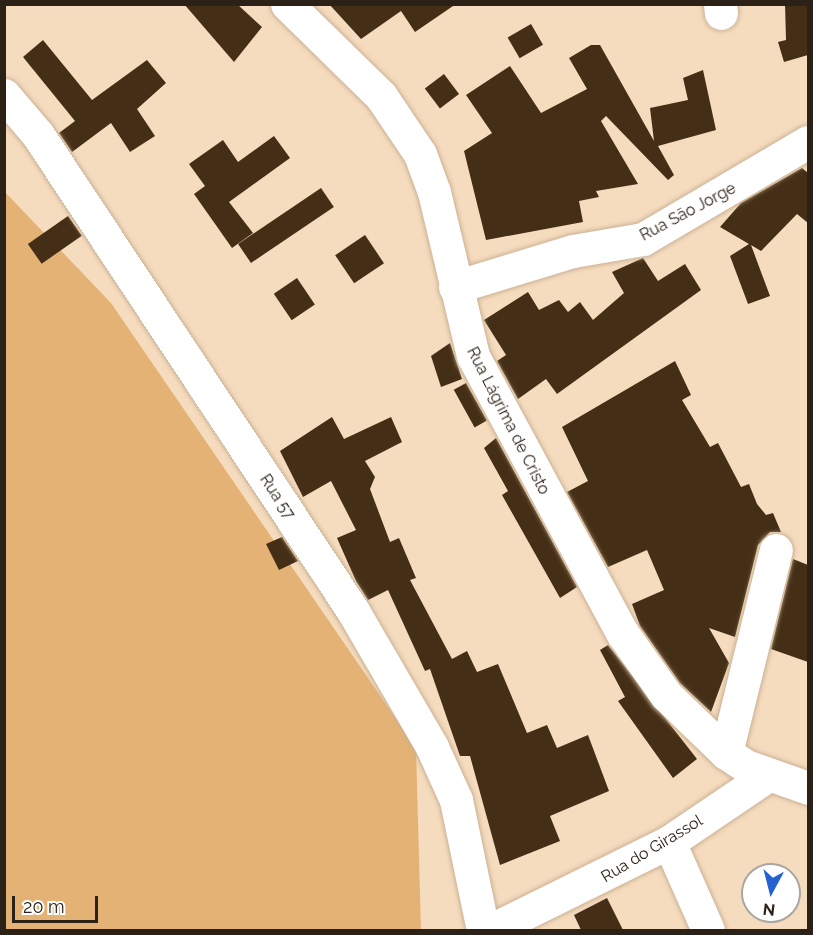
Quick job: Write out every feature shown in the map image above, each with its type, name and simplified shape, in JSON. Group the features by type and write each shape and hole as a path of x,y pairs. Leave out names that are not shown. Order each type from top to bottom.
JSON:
{"street":[{"name":"Rua Lágrima de Cristo","path":"287,4 381,96 420,154 435,192 455,287 473,356 623,634 666,695 726,753 768,775"},
{"name":"Rua 57","path":"4,95 38,135 353,611 426,738 456,800 483,930"},
{"name":"Rua São Jorge","path":"455,287 573,251 643,239 808,142"},
{"path":"726,753 776,550"},
{"path":"768,775 808,788"},
{"name":"Rua do Girassol","path":"491,930 669,842 768,775"},
{"path":"669,842 708,930"}],"shaded area":[{"path":"4,191 111,303 416,748 421,930 5,930"}],"building":[{"path":"184,4 237,4 262,27 234,62"},
{"path":"329,4 456,4 415,32 401,11 361,39"},
{"path":"785,4 808,4 808,55 784,62 778,42 786,40"},
{"path":"531,24 543,45 520,58 508,38"},
{"path":"43,40 92,100 147,60 166,83 137,109 155,136 130,152 111,123 72,152 59,133 75,121 23,57"},
{"path":"591,45 600,45 654,141 650,108 688,100 683,78 703,70 716,130 658,146 674,175 668,180 606,116 601,121 638,184 596,191 599,197 579,201 583,222 486,240 464,151 492,133 466,95 510,66 541,113 587,89 569,58"},
{"path":"444,74 459,94 440,108 425,88"},
{"path":"274,136 290,158 229,202 253,233 232,248 194,194 205,186 189,164 223,140 238,162"},
{"path":"802,168 808,173 808,223 797,214 761,251 751,245 770,296 748,304 730,256 749,244 720,227 741,203"},
{"path":"321,188 334,207 251,263 238,244"},
{"path":"68,216 82,236 42,264 28,244"},
{"path":"365,235 384,263 354,283 335,255"},
{"path":"643,258 658,281 685,264 701,290 557,394 546,379 518,399 497,361 506,355 484,320 528,292 539,310 559,300 568,312 580,302 593,320 624,293 612,272"},
{"path":"297,278 315,305 292,320 274,294"},
{"path":"450,343 462,379 441,387 431,356"},
{"path":"675,361 691,395 682,400 710,447 718,443 741,487 749,484 757,504 766,515 773,513 781,532 770,532 758,545 735,637 709,628 729,663 711,712 680,683 640,626 632,604 664,590 647,550 608,567 567,492 588,481 562,427"},
{"path":"466,383 487,421 475,427 454,390"},
{"path":"332,417 344,439 391,417 402,442 365,461 375,477 370,489 390,542 399,538 416,578 410,580 452,659 467,651 477,672 498,664 527,733 547,725 557,748 588,735 609,791 550,816 560,841 500,865 470,756 460,756 430,669 425,671 388,590 368,600 356,581 337,538 356,530 331,481 303,497 280,451"},
{"path":"496,438 577,587 560,598 502,495 508,491 484,448"},
{"path":"282,537 298,561 279,570 266,544"},
{"path":"793,559 808,565 808,662 771,649"},
{"path":"608,645 697,759 673,778 618,701 625,697 600,650"},
{"path":"607,898 623,930 581,930 574,915"}]}
